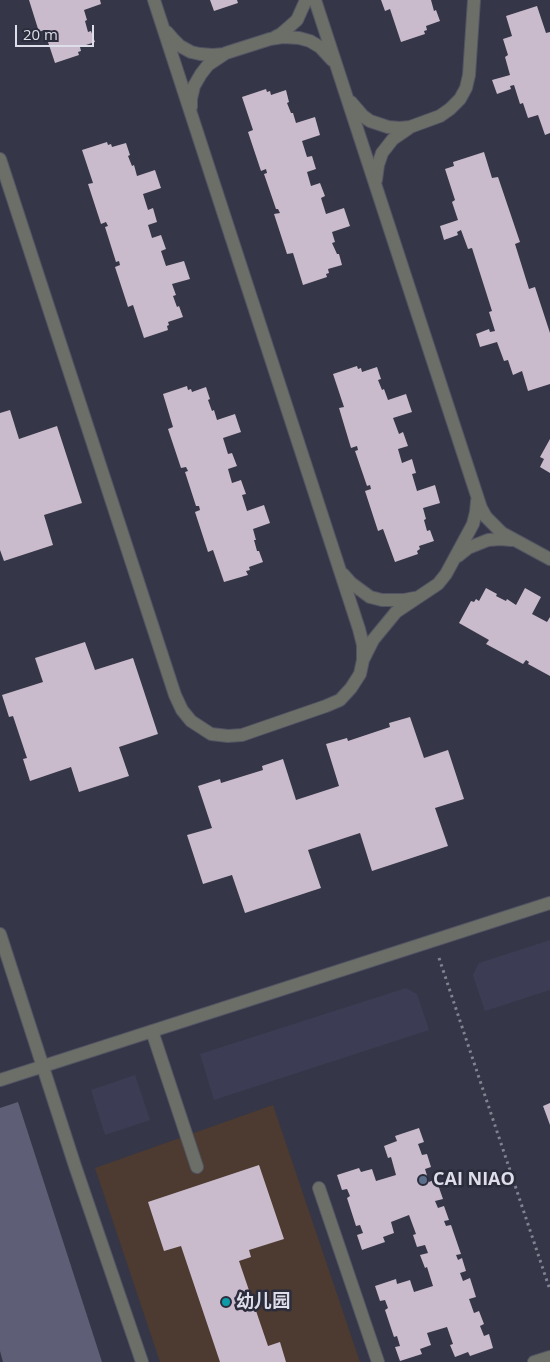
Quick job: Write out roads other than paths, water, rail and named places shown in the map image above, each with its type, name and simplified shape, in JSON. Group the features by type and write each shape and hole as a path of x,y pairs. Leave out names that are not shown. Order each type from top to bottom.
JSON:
{"lane":[{"path":"0,159 175,695 182,710 191,721 211,734 228,736 242,735 340,700 360,674 363,660 363,645 359,629 154,0"},
{"path":"162,25 172,39 191,52 213,55 226,53 281,34 297,20 306,0"},
{"path":"315,0 477,497 486,517 502,533 550,559"},
{"path":"346,94 358,110 370,121 388,127 410,127 440,116 450,109 466,88 469,75 474,0"},
{"path":"270,39 283,37 310,41 324,51 336,65"},
{"path":"192,115 191,99 194,86 200,74 208,65 226,53"},
{"path":"377,190 376,177 382,153 393,139 410,127"},
{"path":"363,660 373,640 396,612 438,584 446,574 474,524 477,497"},
{"path":"454,560 468,548 488,540 516,541"},
{"path":"341,571 350,583 370,596 382,600 404,600 419,596"},
{"path":"0,1080 550,903"},
{"path":"0,934 75,1166 142,1362"},
{"path":"152,1031 197,1167"},
{"path":"319,1188 378,1362"},
{"path":"534,1362 550,1357"}],"place":[{"name":"CAI NIAO","path":"423,1180"},
{"name":"幼儿园","path":"226,1302"}]}
